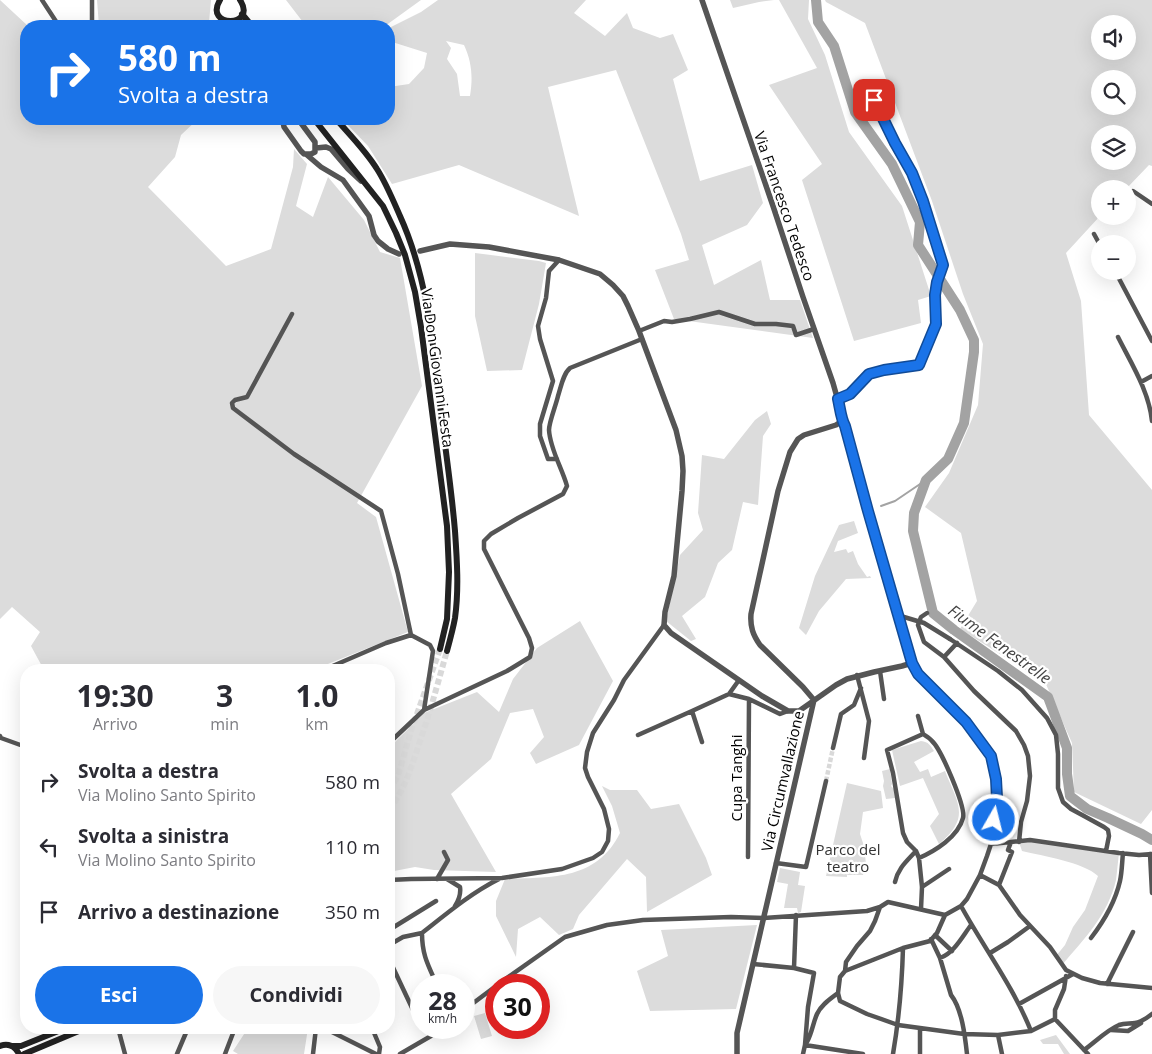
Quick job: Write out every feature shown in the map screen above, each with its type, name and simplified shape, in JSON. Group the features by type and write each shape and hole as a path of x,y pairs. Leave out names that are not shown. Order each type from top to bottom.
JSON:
{"main road":[{"path":"239,20 244,7 241,0"},
{"path":"218,1 218,12 222,20"},
{"path":"242,14 247,20"},
{"name":"Via Don Giovanni Festa","path":"319,125 383,206 405,255 416,292 447,526 449,572 447,619 440,649"},
{"name":"Via Don Giovanni Festa","path":"341,125 376,168 391,195 416,258 425,299 451,491 458,576 455,611 448,651"},
{"path":"0,1046 21,1046 51,1034"},
{"path":"24,1054 72,1034"},
{"path":"13,1046 20,1054"}],"street":[{"path":"42,0 55,20"},
{"path":"92,0 92,20"},
{"name":"Via Francesco Tedesco","path":"702,0 838,399 842,421 868,511 901,616 912,663"},
{"path":"838,399 850,394 869,374 919,365 936,324 935,295 943,265 912,173 895,143 866,82"},
{"path":"284,125 304,154 343,180 369,216 374,235 378,241 388,250 399,254"},
{"path":"303,125 316,142 315,152 307,155"},
{"path":"316,148 326,147 331,149 348,170 370,188"},
{"path":"1136,193 1152,204"},
{"path":"395,880 502,878 562,869 593,858 602,852 608,841 609,829 604,809 585,768 587,752 593,733 624,680 664,625 665,612 674,576 682,491 682,463 676,430 628,306 623,296 606,278 600,274 559,260 488,247 450,244 420,251"},
{"path":"558,458 548,458 540,436 540,424 553,380 540,339 538,326 546,298 549,271 559,260"},
{"path":"1120,280 1152,341"},
{"path":"639,331 664,321 672,322 719,312 755,324 792,326 796,335 814,329"},
{"path":"292,314 247,397 232,403 233,408 294,454 381,512 398,574 411,634"},
{"path":"1118,337 1141,382 1152,421"},
{"path":"395,737 424,710 507,671 530,657 532,648 530,638 484,549 484,540 518,518 563,494 567,486 552,446 549,429 567,371 570,368 642,339"},
{"path":"1141,382 1152,376"},
{"name":"Via Circumvallazione","path":"736,1054 737,1033 814,700 754,638 751,630 750,614 778,491 790,452 798,439 804,435 836,425 842,421"},
{"path":"927,613 921,617 918,625 924,642 944,658 974,691 1016,731 1024,745 1028,756 1030,776 1019,842"},
{"path":"901,616 924,623 998,671 1022,690 1047,718 1056,735 1058,788 1063,802 1108,830 1109,836 1106,851"},
{"path":"664,625 671,634 762,696 788,711"},
{"path":"337,664 411,634 430,644 433,651 424,710"},
{"path":"944,658 957,643"},
{"path":"729,694 749,699 780,714 788,711 799,711 846,679 912,663 918,674 966,722 991,756 996,779 997,798 991,844 980,875 967,899 961,906 945,915 930,941 903,948 845,970"},
{"path":"880,671 884,699"},
{"path":"857,675 869,721 864,758"},
{"path":"638,735 729,694 739,680"},
{"path":"833,748 842,714 854,705 861,688"},
{"name":"Cupa Tanghi","path":"748,857 749,699"},
{"path":"692,711 702,742"},
{"path":"918,716 923,734 933,742 951,776 959,795 964,816 960,827 947,842 919,858"},
{"path":"921,909 922,887 919,858 903,833 894,773 887,750 923,734"},
{"path":"0,738 20,745"},
{"path":"776,863 806,867 826,780"},
{"path":"991,844 1030,840 1139,855 1151,854 1152,890"},
{"path":"999,885 1012,852 1008,850 1011,842"},
{"path":"895,882 896,874 916,851"},
{"path":"437,879 448,860 444,852"},
{"path":"1090,938 1110,911 1120,880 1123,853"},
{"path":"922,887 948,869"},
{"path":"980,875 999,885 1009,902 1053,951 1066,970 1100,983 1152,988"},
{"path":"395,941 403,937 422,933 486,886 502,878"},
{"path":"447,879 460,887 458,901 453,909"},
{"path":"395,926 436,901"},
{"path":"512,974 564,936 607,925 643,920 731,917 764,918 867,911 888,902 945,915"},
{"path":"961,906 1019,1004 1031,1031"},
{"path":"880,907 870,931 846,962 845,970 840,977 838,993 840,1001 866,1014 898,1024 964,1034 998,1035 1031,1031 1055,1019"},
{"path":"794,968 796,915"},
{"path":"940,958 952,951 972,925"},
{"path":"990,954 1030,926"},
{"path":"1107,984 1133,932"},
{"path":"422,933 424,955 432,974"},
{"path":"933,937 952,951"},
{"path":"933,937 951,995 955,1000 967,1054"},
{"path":"893,1054 898,1024 903,948"},
{"path":"753,964 794,968 814,973 803,1054"},
{"path":"1066,970 1064,989 1055,1010 1055,1019 1086,1052 1120,1024 1144,1021 1152,1014"},
{"path":"395,972 410,1004"},
{"path":"1019,1004 1073,974"},
{"path":"1058,982 1064,985"},
{"path":"805,1045 818,1013 828,1000 838,993"},
{"path":"475,1002 485,994"},
{"path":"920,1028 920,1054"},
{"path":"120,1034 126,1054"},
{"path":"177,1054 185,1034"},
{"path":"225,1054 233,1034"},
{"path":"313,1054 315,1034"},
{"path":"336,1034 378,1054 380,1047 375,1034"},
{"path":"998,1035 1002,1054"},
{"path":"400,1054 423,1039"},
{"path":"805,1045 863,1054"}],"green space":[{"path":"0,0 22,20 20,20 20,125 192,125 181,135 175,157 148,187 226,266 271,249 293,167 294,149 307,164 296,206 313,217 328,177 364,220 380,252 400,258 422,386 357,503 376,517 408,632 328,664 41,664 31,646 40,632 12,607 0,619"},
{"path":"97,0 211,0 209,20 99,20"},
{"path":"286,0 421,0 393,20 301,20"},
{"path":"438,0 586,0 574,13 605,36 627,13 633,28 660,38 673,34 688,70 673,79 700,181 752,165 763,203 747,225 702,245 714,285 761,260 770,300 800,300 813,338 674,319 655,270 689,260 681,234 616,70 548,87 579,216 459,165 392,184 368,146 348,125 395,125 395,86 409,84 424,68 427,53 395,43 395,25 421,12","holes":["446,41 464,45 471,70 470,96 460,96 457,74 447,59 451,48"]},
{"path":"730,0 774,0 733,8"},
{"path":"779,0 809,0 808,19 825,55 849,132 902,206 931,296 918,300 921,323 854,341 802,180 822,164 769,85 817,68"},
{"path":"825,0 1152,0 1152,166 1149,165 1135,180 1091,180 1092,225 1066,253 1081,301 1089,415 1152,490 1152,810 1141,824 1074,792 1072,743 1045,682 960,629 977,601 961,533 925,507 949,473 978,405 983,344 963,294 932,201 865,23"},
{"path":"475,253 546,263 539,304 522,370 487,371 475,316"},
{"path":"767,411 771,424 763,436 758,505 743,502 732,550 718,563 705,597 682,616 696,639 691,641 666,621 680,555 703,530 698,513 702,455 724,459 755,420"},
{"path":"854,521 858,533 838,541 834,552 846,549 848,553 853,551 858,564 867,577 870,576 871,578 846,579 819,611 806,635 799,628 815,576 839,525"},
{"path":"580,621 613,681 579,745 536,764 530,753 544,737 533,709 510,713 491,759 451,794 496,872 434,870 415,867 395,871 395,742 424,713 477,692 499,712 513,679 537,648"},
{"path":"921,741 928,743 934,751 914,762 920,772 928,769 931,777 945,771 959,810 955,826 939,844 930,826 939,814 923,778 900,786 892,750"},
{"path":"890,769 891,786 894,789 895,798 886,799 882,771"},
{"name":"Parco del teatro","path":"847,783 881,791 883,808 863,812 860,834 864,846 866,864 863,875 847,875 847,877 826,876"},
{"path":"602,786 610,790 637,790 651,809 679,804 706,858 712,875 647,912 646,877 627,859 579,915 573,929 559,935 540,917 518,929 516,957 496,916 496,901 505,879 539,878 571,873 585,868 598,860 610,849 620,833 612,806"},
{"path":"1030,840 1119,853 1116,880 1107,904 1087,936 1062,965 1056,956 1065,945 1073,927 1085,910 1098,876 1073,863 1022,851 1019,842"},
{"path":"780,868 800,872 798,885 805,886 801,912 798,913 797,908 784,908 788,884 777,882"},
{"path":"757,925 736,1009 650,1011 637,971 668,956 661,930"},
{"path":"485,1013 485,1038 481,1039 475,1016"},
{"path":"244,1034 307,1034 304,1054 238,1054 233,1051"},
{"path":"1056,1035 1070,1054 1064,1054 1058,1044 1043,1044 1040,1040"}],"waterway":[{"name":"Fiume Fenestrelle","path":"816,0 818,22 834,46 855,112 892,164 920,222 918,245 960,310 974,340 964,423 948,459 926,480 914,513 913,531 933,613 1048,697 1067,748 1067,774 1070,796 1087,809 1152,840"},
{"path":"881,506 895,501 926,480"}],"tunnel":[{"path":"395,781 440,649"},
{"path":"395,800 410,770 427,721 447,651"},
{"path":"826,781 833,748"}],"route":[{"path":"874,100 912,173 943,265 935,295 936,324 919,365 869,374 850,394 838,399 842,421 912,663 918,674 966,722 991,756 996,779 997,798 994,820"}]}
